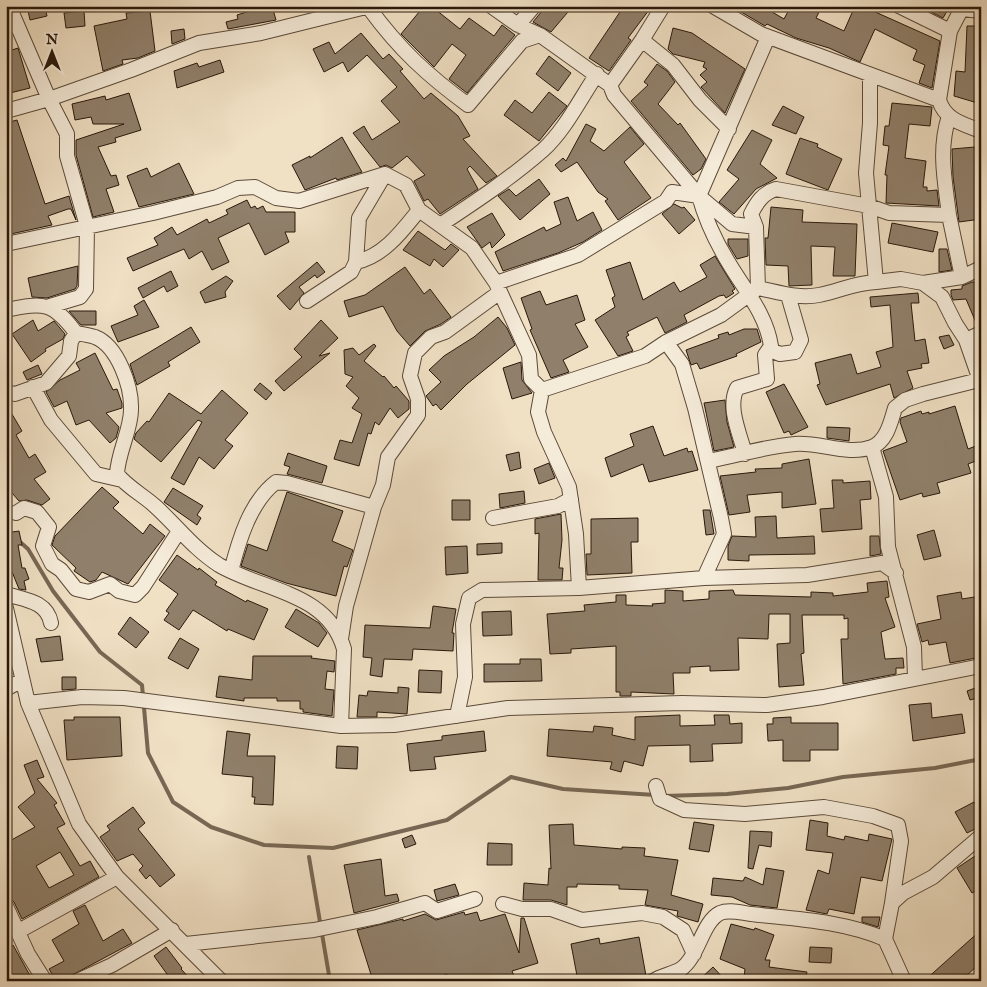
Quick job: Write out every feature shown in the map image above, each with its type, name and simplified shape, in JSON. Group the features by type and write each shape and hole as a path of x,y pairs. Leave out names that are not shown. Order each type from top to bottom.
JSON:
{"street":[{"path":"6,310 25,306 50,306 80,297 86,289 87,226 67,156 68,134 49,99 9,6"},
{"path":"491,6 518,25 540,35 597,74 610,85 614,95 699,196 732,224 756,227"},
{"path":"518,25 534,6"},
{"path":"610,85 642,40 663,6"},
{"path":"714,6 768,37 939,100"},
{"path":"899,6 950,31"},
{"path":"6,111 49,99 131,70 199,43 261,33 370,7 390,37 429,76 468,105 522,41 540,35"},
{"path":"981,11 962,8 950,31 939,100 941,108 952,120 981,131"},
{"path":"754,291 726,259 703,212 699,196 768,37"},
{"path":"642,40 673,65 700,100 729,129"},
{"path":"440,225 474,203 543,149 554,137 597,74"},
{"path":"870,76 870,123 866,173 876,282"},
{"path":"949,116 943,135 942,151 949,215 962,278"},
{"path":"307,301 351,272 356,262 359,218 385,174"},
{"path":"6,244 153,214 217,197 238,188 255,187 276,198 299,201 385,174 406,186 419,210 472,248 498,287 529,355 531,379 542,390"},
{"path":"770,350 770,336 754,291 756,227 752,214 757,202 767,192 776,189 869,206 889,214 949,215"},
{"path":"341,639 346,606 382,485 388,457 418,415 418,399 410,376 415,353 431,337 445,332 498,287 578,255 666,201 672,192 699,196"},
{"path":"356,262 370,259 388,245 419,210"},
{"path":"542,390 645,356 666,342 721,315 754,291 799,296 818,295 855,283 901,280 924,283 962,278 981,268"},
{"path":"708,461 796,444 850,450 872,447 879,442 889,427 894,408 905,400 980,382 966,340 954,323 942,297 924,283"},
{"path":"770,350 780,354 795,352 801,340 788,294"},
{"path":"50,306 63,316 76,333 96,337 116,355 129,388 131,411 118,460 117,474 122,480 155,506 198,550 231,571 308,603 323,613 341,639 344,649 341,726"},
{"path":"6,392 15,394 46,382 69,356 71,341 76,333"},
{"path":"966,340 981,333"},
{"path":"666,342 682,364 696,408 724,534 704,578"},
{"path":"745,454 734,412 733,396 737,388 767,379 764,355 770,350"},
{"path":"33,387 51,420 96,474 122,480"},
{"path":"542,390 538,412 544,432 569,487 576,534 580,588"},
{"path":"872,447 886,497 888,547 914,647 915,679"},
{"path":"231,571 241,536 265,491 276,482 374,507"},
{"path":"493,518 558,506 571,498"},
{"path":"16,513 24,508 37,512 49,527 43,546 52,564 61,570 76,589 89,592 110,584 119,591 135,595 143,587 179,531"},
{"path":"457,716 465,677 464,624 469,598 482,590 580,588 704,578 808,575 882,562 896,573"},
{"path":"6,594 40,604 49,612 51,623"},
{"path":"6,608 10,636 28,703 79,824 117,877 221,981"},
{"path":"28,703 82,697 124,698 341,726 394,725 508,708 682,703 767,705 823,697 981,666"},
{"path":"6,689 15,684 23,683"},
{"path":"656,786 660,799 684,810 745,814 824,807 873,816 898,825 902,841 885,939 904,981"},
{"path":"892,903 903,893 933,877 981,836"},
{"path":"17,932 117,877"},
{"path":"186,944 283,935 377,917 425,903 437,911 475,899"},
{"path":"503,904 522,910 551,909 582,920 642,913 663,917 683,930 694,954"},
{"path":"6,906 17,932 45,981"},
{"path":"653,981 681,969 694,954 709,924 720,914 734,912 819,921 873,934 885,939"},
{"path":"77,981 112,965 172,930"}],"building":[{"path":"27,6 37,6 38,9 45,7 47,16 30,20"},
{"path":"252,6 272,6 276,20 228,29 226,22 238,19 237,15 253,10"},
{"path":"424,6 431,6 460,29 469,18 494,36 502,25 515,35 467,93 449,79 466,55 452,44 434,67 401,34"},
{"path":"546,6 573,6 551,32 533,22"},
{"path":"624,6 652,6 628,38 631,40 609,71 589,58"},
{"path":"731,6 769,6 767,9 784,19 791,6 822,6 816,18 844,31 855,6 862,6 940,41 932,88 919,83 925,65 913,60 917,50 875,29 860,62 829,48 796,38 767,24 765,26"},
{"path":"919,6 950,6 943,18"},
{"path":"84,11 85,26 66,28 64,13"},
{"path":"150,11 155,51 138,58 122,60 123,64 103,71 94,26 127,19 126,13"},
{"path":"967,26 981,26 981,104 954,96 956,71 965,72"},
{"path":"673,28 692,33 745,69 725,113 701,87 707,82 700,75 707,69 703,67 705,62 673,54 668,49"},
{"path":"184,29 185,39 172,44 171,31"},
{"path":"361,33 383,59 389,54 403,69 400,71 424,99 431,93 458,116 470,136 463,139 497,176 486,183 470,166 467,169 478,189 440,214 428,199 424,201 414,181 425,175 407,156 392,168 386,165 380,167 353,133 364,126 372,140 400,122 381,101 397,87 367,55 348,72 343,62 324,72 313,49 329,42 335,54"},
{"path":"18,48 30,88 6,94 6,52"},
{"path":"549,56 571,73 558,91 536,74"},
{"path":"220,60 224,72 177,88 174,71 197,63 199,67"},
{"path":"657,64 667,71 675,82 658,104 678,125 680,123 706,159 701,169 693,175 631,101 648,85 644,82"},
{"path":"549,92 567,106 539,141 504,115 515,100 532,113"},
{"path":"129,93 141,130 115,138 116,142 98,147 111,176 116,175 119,185 106,189 114,212 93,217 76,155 76,140 124,124 93,124 91,117 75,120 72,104 105,96 106,100"},
{"path":"892,103 932,107 930,126 909,124 905,158 926,161 923,187 927,187 927,191 937,190 939,206 886,203 887,175 885,175 889,146 883,145 885,126 889,126"},
{"path":"783,106 804,117 796,134 772,125"},
{"path":"17,120 45,204 69,196 76,220 71,209 68,209 48,216 52,225 6,235 6,123"},
{"path":"586,124 596,129 590,141 604,151 630,127 644,144 624,162 651,198 618,220 605,201 608,199 598,192 577,162 561,172 555,165 563,158 566,161"},
{"path":"752,130 772,140 760,164 777,178 756,189 734,214 719,202 739,179 727,170"},
{"path":"342,137 362,172 337,180 336,178 305,190 292,165 310,156 310,158"},
{"path":"800,138 818,144 817,147 842,159 828,190 786,174"},
{"path":"975,147 976,152 981,151 981,172 977,172 981,219 959,222 953,177 952,149"},
{"path":"179,163 194,194 139,207 127,176 147,168 151,177"},
{"path":"539,179 550,194 520,220 498,196 509,189 516,196"},
{"path":"568,197 577,221 593,212 602,230 583,242 558,253 503,271 495,252 544,227 546,231 561,224 554,202"},
{"path":"247,200 251,208 255,206 257,209 263,206 266,212 295,212 295,232 285,232 289,242 265,255 249,223 218,238 229,262 212,270 202,251 189,259 184,249 133,271 127,258 158,245 154,238 172,227 177,235 207,219 209,223 228,214 226,210"},
{"path":"674,204 682,208 684,207 695,220 679,234 662,214"},
{"path":"771,207 803,210 802,222 857,224 855,276 833,276 835,247 811,246 812,285 789,286 788,266 766,265 765,238 768,238"},
{"path":"492,213 505,235 492,248 490,242 482,248 467,227"},
{"path":"892,223 938,232 933,252 888,243"},
{"path":"418,231 445,250 451,244 459,250 443,267 434,259 430,266 403,250"},
{"path":"728,239 748,239 748,256 737,259 728,244"},
{"path":"939,249 947,249 952,270 939,272"},
{"path":"715,256 735,289 732,291 734,293 726,298 724,295 719,296 684,315 687,322 665,333 657,317 627,332 629,335 626,337 633,351 618,356 595,320 615,307 612,298 615,296 606,270 630,262 643,300 674,282 680,292 707,277 700,265"},
{"path":"317,262 325,272 317,278 315,275 299,287 304,293 290,310 277,296"},
{"path":"78,266 77,286 75,289 47,298 32,297 28,278"},
{"path":"405,267 424,294 430,289 451,317 425,331 410,346 397,331 383,306 349,317 344,301 365,295"},
{"path":"171,271 178,286 167,292 164,286 143,298 138,288"},
{"path":"226,276 233,281 225,292 226,297 205,303 200,292"},
{"path":"972,282 981,282 981,324 977,325 966,299 953,300 951,295 951,290 962,289 962,286"},
{"path":"540,291 546,305 577,295 585,320 575,324 588,347 563,360 569,372 551,378 530,330 532,329 521,298"},
{"path":"918,293 919,303 911,303 915,341 925,339 929,363 921,364 922,368 907,371 913,388 894,398 890,384 826,405 817,385 820,384 815,363 851,354 857,374 881,367 876,352 893,347 890,305 871,307 870,297"},
{"path":"144,300 159,327 118,342 111,326 138,315 134,306"},
{"path":"69,311 96,311 96,325 81,325"},
{"path":"498,317 507,328 515,345 467,384 441,410 436,404 433,406 426,396 441,382 429,370 444,356 474,337"},
{"path":"33,320 38,331 54,321 65,334 63,339 45,349 46,351 31,362 12,334"},
{"path":"321,320 338,338 319,356 330,353 284,391 275,381 302,357 294,349"},
{"path":"191,327 200,342 168,362 170,366 137,385 130,364"},
{"path":"744,329 757,329 761,342 736,354 737,356 700,369 697,363 691,365 686,350 719,338 718,335 728,332 729,335"},
{"path":"949,335 954,345 944,349 939,337"},
{"path":"374,344 376,346 364,361 384,376 394,388 396,386 409,401 409,409 398,418 390,408 379,425 375,422 371,434 368,433 359,466 334,459 340,440 352,443 362,414 352,408 359,398 346,386 353,377 345,374 344,350 353,348 359,355"},
{"path":"95,353 113,390 117,389 122,403 122,408 106,413 119,427 116,438 110,443 89,420 76,425 67,401 54,407 46,392 60,380 80,370 76,363"},
{"path":"521,362 522,380 532,393 512,399 503,368"},
{"path":"38,365 42,374 27,380 23,372"},
{"path":"260,383 272,393 266,400 254,390"},
{"path":"784,384 808,427 791,435 789,431 784,433 766,392"},
{"path":"222,390 248,413 225,440 233,446 214,469 199,457 184,485 171,478 202,422 198,420 161,462 134,439 136,433 147,421 149,422 169,393 201,414"},
{"path":"725,400 727,422 734,447 714,451 704,403"},
{"path":"6,404 22,431 16,435 29,458 35,454 46,472 34,479 50,499 42,505 27,500 19,501 6,486"},
{"path":"955,406 968,449 981,444 981,459 968,464 971,473 937,483 940,493 923,497 922,493 900,500 883,451 907,442 900,422 901,418 921,411 922,414 929,412 929,414"},
{"path":"653,426 664,456 687,448 688,452 692,451 698,470 649,482 643,464 611,477 605,458 634,446 630,434"},
{"path":"827,427 850,428 849,441 827,438"},
{"path":"519,452 521,468 510,471 506,455"},
{"path":"288,453 327,466 322,483 287,474 290,467 284,465"},
{"path":"809,459 816,504 782,508 782,492 747,495 750,512 729,515 720,476 756,472 755,469 782,468 782,464"},
{"path":"549,463 555,478 539,484 534,469"},
{"path":"832,480 843,480 843,483 870,481 871,499 860,500 862,529 822,532 820,509 834,508"},
{"path":"102,487 119,502 113,508 143,534 150,524 165,536 128,584 102,572 96,580 90,582 74,571 76,568 52,545 55,536"},
{"path":"173,488 203,506 197,515 201,518 197,525 164,502"},
{"path":"524,491 525,503 500,508 499,494"},
{"path":"287,492 343,511 332,541 353,550 347,567 344,566 336,596 286,583 241,566 248,544 267,551"},
{"path":"452,500 470,500 470,520 452,520"},
{"path":"703,510 710,510 714,534 706,535"},
{"path":"561,514 562,540 559,568 563,568 562,580 538,580 539,533 535,534 535,519"},
{"path":"776,516 777,538 814,536 815,554 749,555 749,561 728,560 728,546 732,536 756,537 755,517"},
{"path":"638,518 638,542 631,542 632,573 587,575 586,554 591,554 591,519"},
{"path":"934,530 941,556 924,560 917,535"},
{"path":"19,531 22,545 18,545 22,568 25,568 29,579 24,581 26,590 19,589 6,557 6,533"},
{"path":"870,536 879,536 881,554 870,556"},
{"path":"502,543 502,553 477,555 477,544"},
{"path":"467,546 468,573 446,575 445,547"},
{"path":"177,555 198,570 199,568 217,582 215,585 246,602 247,600 268,609 254,640 228,629 227,631 193,610 179,630 164,620 169,613 166,611 178,594 159,580"},
{"path":"887,581 889,597 885,598 895,627 881,632 885,659 903,658 904,668 896,668 896,674 843,684 841,639 848,639 848,618 844,619 844,615 802,615 804,653 801,654 804,685 779,687 777,644 790,643 790,614 769,614 768,639 738,638 739,670 710,671 710,666 690,667 690,673 673,673 674,694 631,692 631,696 620,696 620,692 616,692 616,646 571,649 571,653 550,654 547,614 585,611 584,605 616,602 616,595 626,595 626,605 653,606 652,604 665,603 665,590 683,591 683,601 709,599 709,591 733,590 735,595 811,597 811,592 833,593 833,596 868,592 867,583"},
{"path":"961,592 962,599 981,596 981,657 950,663 946,642 929,645 928,640 922,642 917,624 941,619 937,596"},
{"path":"433,606 456,609 452,633 454,633 453,651 413,649 412,660 384,659 382,677 370,675 372,658 363,657 365,625 430,628"},
{"path":"296,609 319,623 327,633 318,647 285,627"},
{"path":"511,611 512,635 483,636 482,612"},
{"path":"130,617 149,632 136,648 118,634"},
{"path":"60,636 63,660 41,662 36,639"},
{"path":"180,638 199,649 188,669 168,658"},
{"path":"253,656 312,656 311,658 335,661 334,672 327,671 325,689 334,690 332,716 303,712 303,709 300,709 300,701 277,701 277,698 244,698 244,701 216,697 219,676 252,680"},
{"path":"520,659 541,659 542,681 484,682 484,664 520,664"},
{"path":"419,670 442,671 441,693 418,692"},
{"path":"62,677 76,677 76,689 62,690"},
{"path":"981,686 981,697 970,700 967,691"},
{"path":"398,687 409,688 407,714 377,712 377,717 357,717 359,695 367,696 368,691 398,693"},
{"path":"931,703 932,718 962,714 965,733 913,741 909,705"},
{"path":"680,715 680,726 715,725 714,715 729,715 730,724 742,723 742,743 712,744 713,761 690,762 690,745 648,746 643,766 624,761 621,772 610,769 612,762 547,756 549,729 593,732 594,726 613,728 612,735 635,740 635,717"},
{"path":"74,717 120,717 122,756 67,760 64,720 74,720"},
{"path":"791,717 791,723 838,723 838,750 810,750 810,761 783,761 783,740 768,741 767,724 773,724 773,718"},
{"path":"227,731 250,734 247,756 275,756 273,805 254,804 255,797 252,797 253,777 222,774"},
{"path":"484,731 486,751 434,757 436,769 410,771 407,744 442,740 442,736"},
{"path":"337,746 358,747 357,769 336,768"},
{"path":"37,760 44,777 37,779 57,803 54,805 65,824 57,828 80,866 90,861 99,877 22,919 14,902 8,897 10,895 6,889 6,867 12,863 6,853 6,843 35,827 18,807 35,793 24,765","holes":["60,852 74,875 49,888 36,866"]},
{"path":"974,802 981,815 981,826 967,833 955,812"},
{"path":"133,807 145,823 138,829 175,875 160,887 150,875 146,879 139,870 143,866 133,854 117,861 100,837 110,830 107,826"},
{"path":"810,820 828,823 827,836 844,840 845,836 868,841 869,834 892,839 882,881 861,877 854,914 829,909 827,914 806,910 818,870 829,874 833,853 806,850"},
{"path":"694,822 714,825 709,852 689,849"},
{"path":"573,824 574,845 622,849 622,847 645,848 644,856 678,860 671,895 703,904 698,922 677,916 678,911 645,905 648,890 619,889 619,885 577,884 577,887 567,887 567,905 551,900 523,900 524,883 548,885 549,868 551,869 549,825"},
{"path":"750,831 772,832 771,847 759,845 753,869 748,868"},
{"path":"412,835 416,844 405,848 402,839"},
{"path":"488,843 512,844 512,865 487,865"},
{"path":"978,854 981,859 981,888 972,893 957,868"},
{"path":"381,859 385,896 397,894 399,901 354,913 344,865"},
{"path":"766,868 784,871 777,908 750,905 732,897 711,895 713,878 743,881 745,877 763,885"},
{"path":"455,884 459,895 437,901 434,890"},
{"path":"85,905 103,941 123,929 132,943 61,981 56,981 49,969 64,961 52,940 79,924 73,911"},
{"path":"464,912 465,915 477,912 480,921 505,914 519,953 521,918 524,918 538,963 512,971 516,981 494,981 493,977 480,981 449,981 447,974 425,981 373,981 357,930 403,919 403,921 425,914 436,920"},
{"path":"862,917 880,917 878,927 862,922"},
{"path":"731,924 754,930 755,928 774,935 765,960 770,960 769,967 807,972 805,981 744,978 745,969 720,959"},
{"path":"981,930 981,962 961,981 924,981"},
{"path":"639,937 646,976 644,980 578,981 571,944 599,938 600,944"},
{"path":"13,945 33,981 6,981 6,950"},
{"path":"166,947 192,981 172,981 154,956"},
{"path":"810,947 832,948 831,963 809,962"},
{"path":"713,967 726,981 698,981"}],"waterway":[{"path":"6,529 14,536"},
{"path":"19,541 28,549 53,591 100,652 142,685 148,753 173,802 211,827 264,845 333,848 447,820 511,777 563,789 655,795"},
{"path":"664,796 727,794 788,788 843,777 935,768 981,759"},
{"path":"309,857 330,981"}]}
